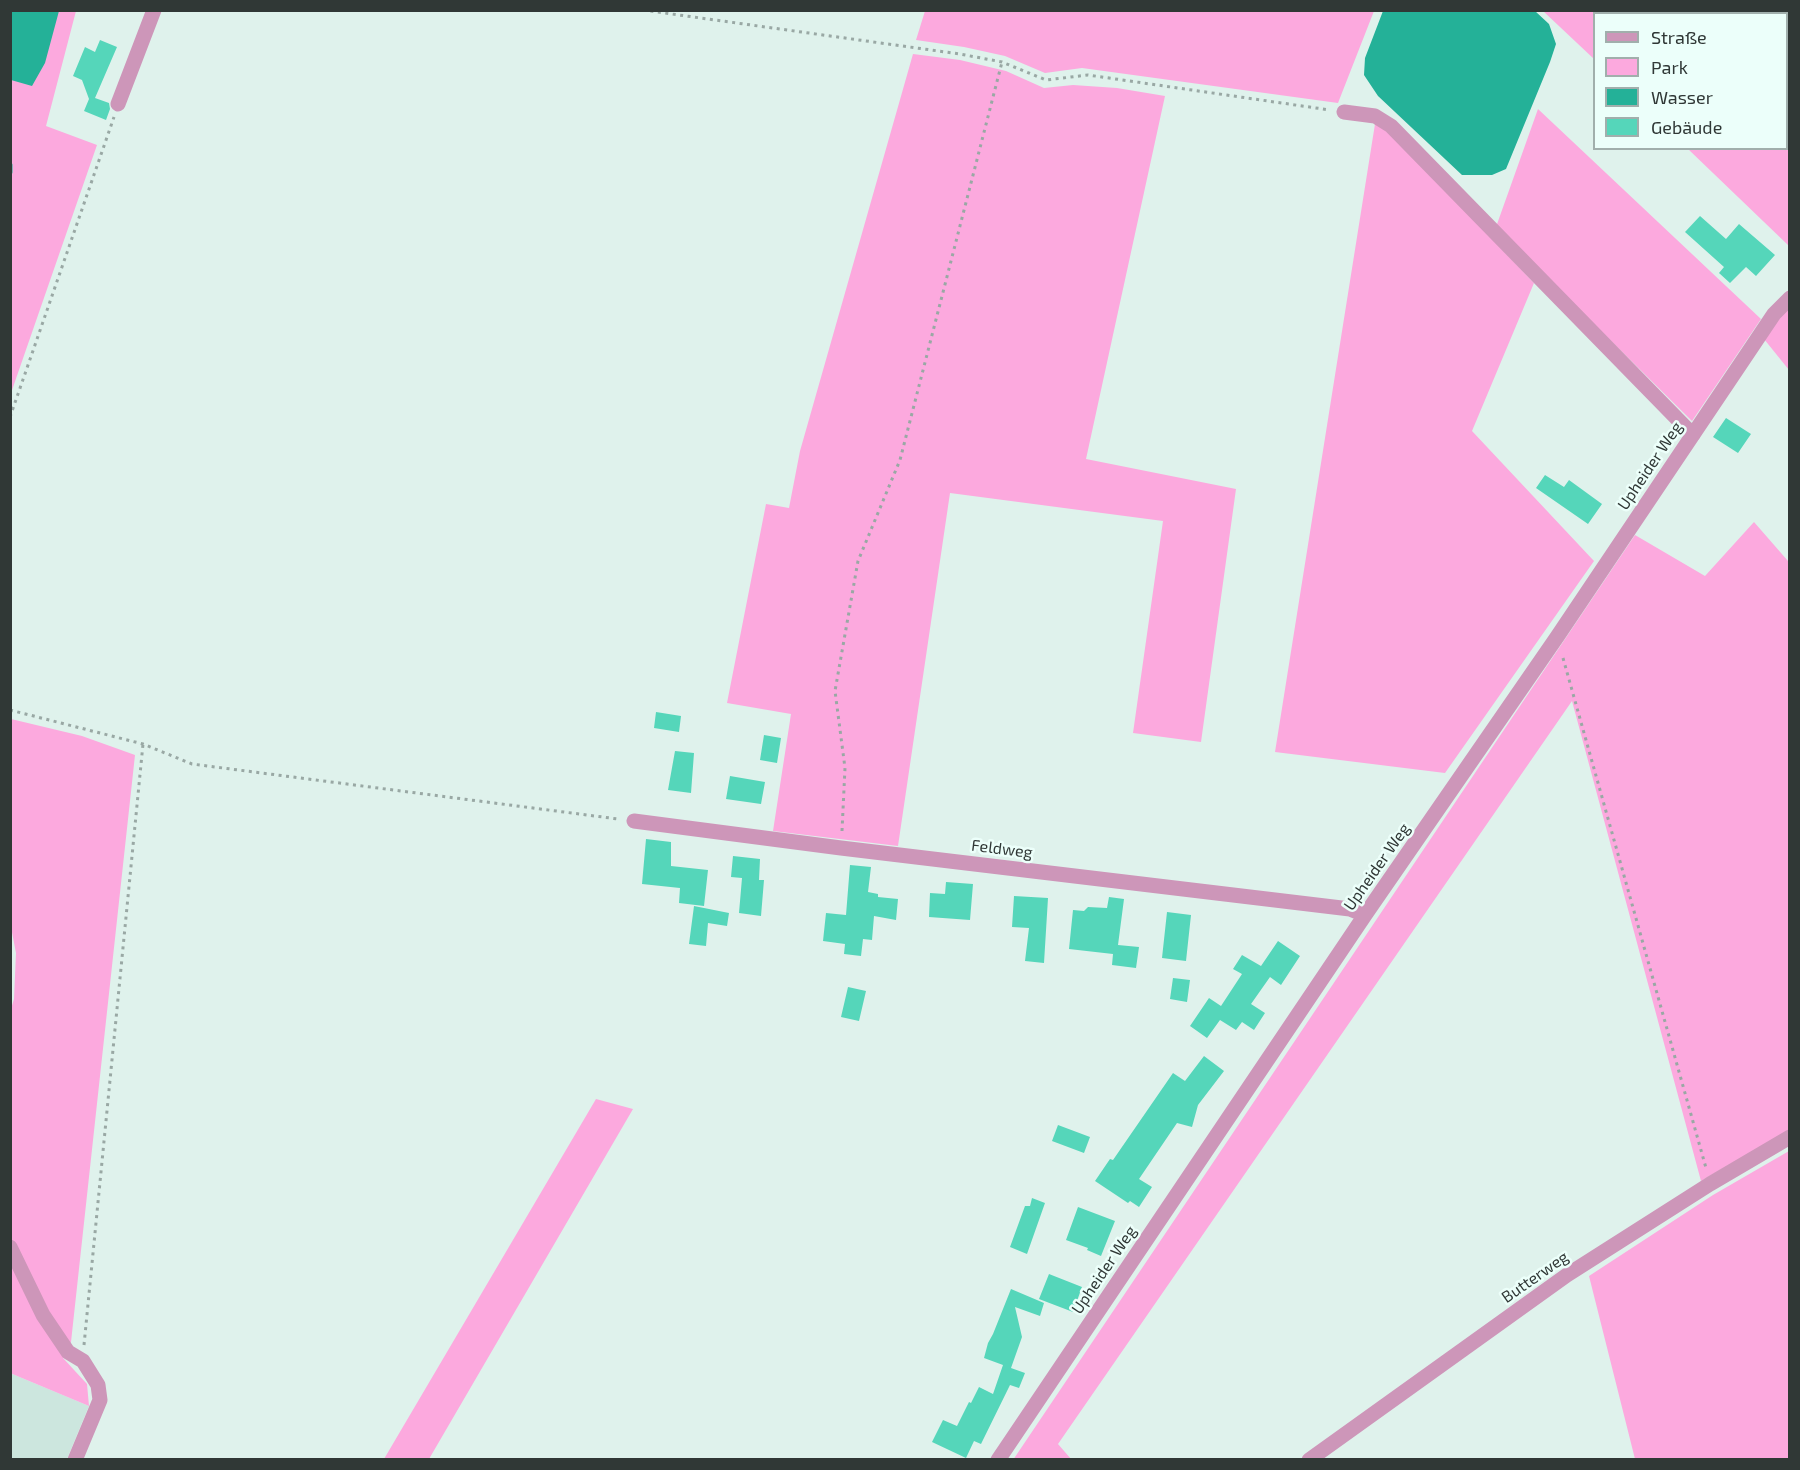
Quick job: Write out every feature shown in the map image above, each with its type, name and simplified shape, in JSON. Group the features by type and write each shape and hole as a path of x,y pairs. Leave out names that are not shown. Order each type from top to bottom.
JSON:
{"street":[{"path":"118,104 154,10"},
{"path":"1344,112 1375,116 1391,126 1693,435"},
{"name":"Upheider Weg","path":"998,1460 1774,314 1790,298"},
{"name":"Feldweg","path":"634,821 1350,909 1365,915"},
{"name":"Butterweg","path":"1309,1460 1567,1275 1790,1137"},
{"path":"10,1247 43,1315 68,1352 82,1361 98,1385 100,1400 75,1460"}],"path":[{"path":"643,10 960,54 1002,62 1046,80 1088,75 1344,112"},
{"path":"841,848 845,768 835,691 858,561 900,460 1002,62"},
{"path":"10,417 118,104"},
{"path":"1557,637 1710,1185"},
{"path":"10,710 143,744 192,764 634,821"},
{"path":"82,1361 143,744"}],"shaded area":[{"path":"10,1373 89,1406 67,1459 11,1459"}],"green space":[{"path":"925,10 1374,11 1338,103 1082,68 1045,73 1005,56 916,40"},
{"path":"11,11 76,11 46,126 97,145 11,393"},
{"path":"1543,11 1789,11 1789,246 1689,150 1788,150 1788,12 1593,12 1593,58"},
{"path":"913,54 960,60 1006,71 1044,88 1073,85 1117,88 1165,96 1086,459 1236,489 1201,742 1133,733 1163,521 950,493 898,846 773,831 791,714 727,703 766,504 789,508 800,451"},
{"path":"1538,109 1761,319 1692,421 1496,227"},
{"path":"1375,124 1386,128 1534,283 1472,431 1594,561 1445,773 1275,752"},
{"path":"1789,306 1789,370 1764,339"},
{"path":"1754,522 1789,560 1789,1130 1701,1181 1572,701 1058,1444 1071,1459 1013,1460 1635,535 1705,576"},
{"path":"11,719 82,736 135,755 71,1342 63,1358 87,1384 89,1406 10,1373 10,1012 14,999 16,953 10,922"},
{"path":"596,1099 633,1109 429,1459 384,1459"},
{"path":"1789,1151 1789,1459 1635,1459 1589,1276 1713,1195"}],"water":[{"path":"12,11 59,11 45,63 32,86 11,80 10,15"},
{"path":"1383,11 1535,11 1549,24 1556,44 1506,169 1492,175 1462,175 1378,96 1364,75 1365,58"}],"building":[{"path":"100,40 117,47 95,98 109,103 110,109 106,120 84,111 89,99 82,80 73,76 85,47 95,52"},
{"path":"1700,216 1726,239 1739,224 1775,255 1756,276 1746,267 1730,283 1719,273 1724,267 1685,232"},
{"path":"1726,418 1751,434 1738,453 1713,437"},
{"path":"1545,475 1564,487 1569,480 1602,504 1588,524 1536,488"},
{"path":"656,712 681,716 679,732 654,728"},
{"path":"764,735 781,738 777,763 760,760"},
{"path":"675,751 694,753 691,793 668,790"},
{"path":"730,776 765,782 761,804 726,799"},
{"path":"646,839 671,842 671,866 708,870 704,906 679,903 680,888 642,884"},
{"path":"733,856 760,859 759,880 764,880 761,916 739,913 742,878 731,877"},
{"path":"850,865 871,867 868,892 878,894 878,897 898,899 896,920 874,916 872,940 863,939 861,956 844,954 845,944 823,941 826,913 846,915"},
{"path":"946,882 973,884 970,920 929,917 930,893 945,894"},
{"path":"1014,896 1048,898 1044,963 1025,961 1029,928 1012,927"},
{"path":"1109,897 1124,899 1118,945 1139,947 1136,968 1112,965 1113,954 1069,949 1073,910 1084,911 1088,907 1107,908"},
{"path":"694,906 729,913 727,926 708,923 706,946 689,944"},
{"path":"1167,912 1191,915 1186,961 1162,958"},
{"path":"1278,941 1300,956 1281,985 1270,977 1251,1004 1265,1013 1254,1030 1242,1022 1236,1030 1220,1020 1207,1038 1190,1026 1209,998 1221,1006 1242,974 1233,969 1242,955 1261,966"},
{"path":"1173,978 1190,980 1187,1002 1170,999"},
{"path":"848,987 866,991 859,1021 841,1017"},
{"path":"1204,1056 1224,1071 1198,1105 1192,1127 1177,1123 1139,1179 1152,1187 1139,1207 1130,1201 1128,1203 1095,1181 1110,1159 1113,1160 1173,1073 1185,1081"},
{"path":"1058,1125 1090,1137 1084,1153 1052,1141"},
{"path":"1032,1198 1045,1203 1027,1254 1010,1247 1025,1206 1030,1206"},
{"path":"1078,1207 1115,1221 1101,1256 1087,1250 1088,1248 1066,1240"},
{"path":"1049,1274 1082,1287 1073,1312 1039,1299"},
{"path":"1011,1289 1044,1303 1040,1316 1015,1307 1022,1337 1011,1368 1025,1373 1019,1388 1010,1385 981,1444 974,1441 966,1458 932,1442 943,1420 957,1426 979,1387 993,1394 1003,1365 984,1358"}],"waterway":[{"path":"10,165 10,172"}]}
